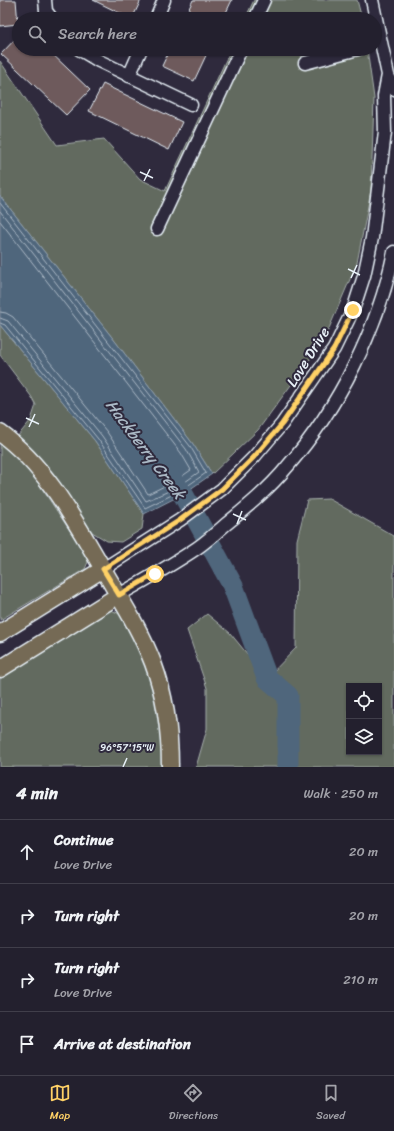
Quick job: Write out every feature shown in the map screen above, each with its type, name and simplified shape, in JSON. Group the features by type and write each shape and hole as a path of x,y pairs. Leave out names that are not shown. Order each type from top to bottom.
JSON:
{"main road":[{"path":"0,433 14,443 40,471 74,519 138,628 153,664 163,702 170,767"},
{"path":"0,633 103,569"},
{"path":"0,669 119,595"}],"street":[{"path":"45,0 47,12"},
{"path":"159,12 164,0"},
{"path":"258,12 264,0"},
{"name":"Love Drive","path":"372,0 374,12"},
{"path":"91,56 191,105"},
{"path":"129,76 138,56"},
{"path":"157,229 238,56"},
{"path":"305,62 329,56"},
{"name":"Love Drive","path":"382,56 394,89"},
{"name":"Love Drive","path":"103,569 180,520 222,489 254,457 282,424 334,349 353,310 364,276 379,193 385,132 384,96 388,75"},
{"path":"119,595 198,548 256,500 288,467 324,417 343,387 361,351 388,278 394,252"}],"shaded area":[{"path":"254,0 357,0 360,12 248,12"},
{"path":"228,56 368,56 374,98 371,190 357,263 324,340 258,430 212,474 193,444 115,341 0,196 0,61 57,145 104,139 140,179 165,191"},
{"path":"0,325 95,441 144,514 142,529 121,542 107,541 92,532 36,453 17,437 31,420 36,405 31,396 0,355"},
{"path":"0,443 27,466 86,555 88,562 85,569 0,620"},
{"path":"329,499 394,536 394,767 196,767 207,729 207,688 187,630 207,614 230,633 267,678 296,648 297,540 307,500"},
{"path":"111,610 122,615 145,663 157,698 163,767 0,767 0,679"}],"water":[{"path":"0,196 115,341 193,444 212,474 183,494 144,514 95,441 0,325"}],"building":[{"path":"0,0 16,0 17,12 12,12 12,25 0,26"},
{"path":"93,0 141,0 135,12 118,12"},
{"path":"193,0 232,0 226,12 187,12"},
{"path":"12,42 12,56 54,56 90,90 66,115 1,54"},
{"path":"167,56 206,56 194,81 162,66"},
{"path":"103,84 182,122 169,150 89,111"}],"waterway":[{"name":"Hackberry Creek","path":"165,472 183,494 233,586 267,678 288,696 288,767"}],"route":[{"path":"155,574 119,595 103,569 129,554 180,520 222,489 254,457 282,424 310,385 334,349 353,310"}]}
